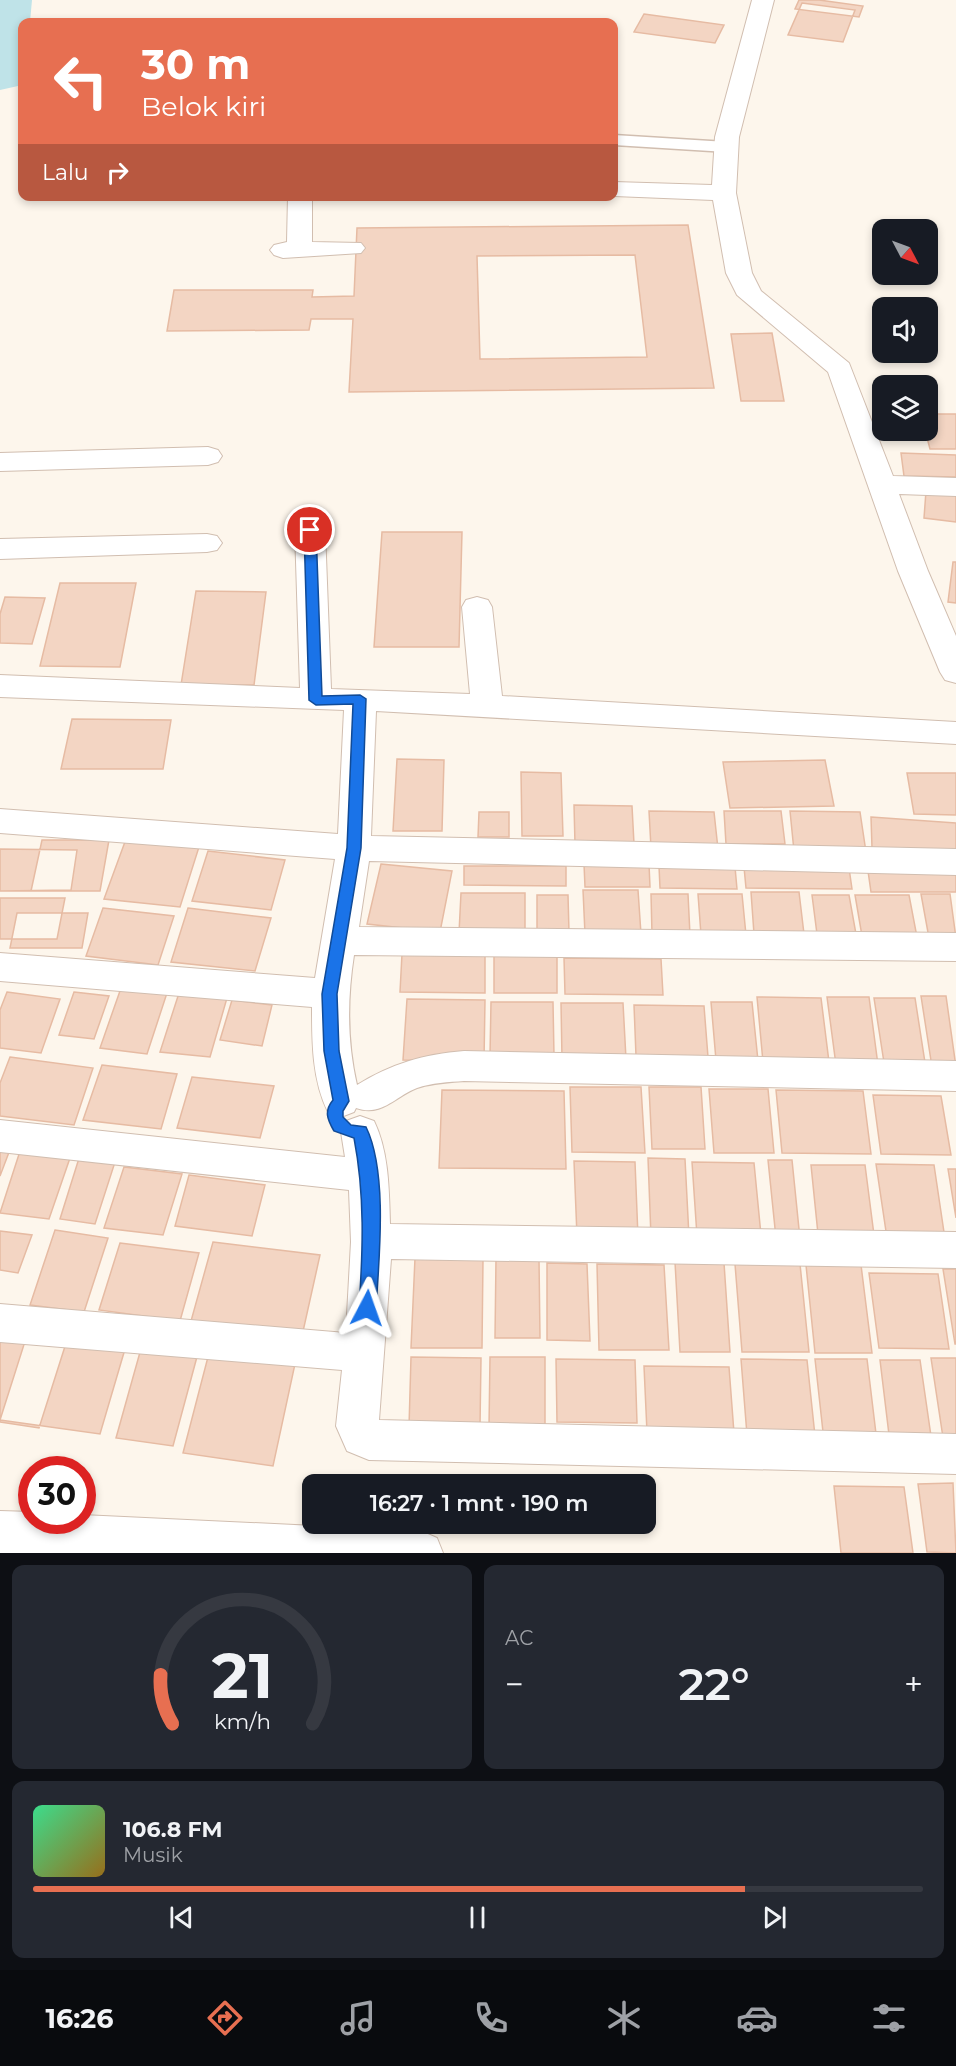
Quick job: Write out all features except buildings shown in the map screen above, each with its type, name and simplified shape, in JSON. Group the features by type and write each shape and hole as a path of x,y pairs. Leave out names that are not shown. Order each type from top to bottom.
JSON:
{"street":[{"path":"763,0 727,147 724,194 739,273 750,295 840,369 913,572 956,672"},
{"path":"618,189 724,194"},
{"path":"299,201 291,249 352,248"},
{"path":"0,462 208,456"},
{"path":"882,484 956,487"},
{"path":"310,530 316,700"},
{"path":"0,549 207,543"},
{"path":"477,607 487,708"},
{"path":"0,686 316,700 360,699 956,733"},
{"path":"360,699 354,848 330,994 331,1051 357,1110 369,1176 372,1241 357,1426 362,1437 369,1440 956,1454"},
{"path":"0,821 354,848 956,862"},
{"path":"340,941 956,946"},
{"path":"0,967 330,994"},
{"path":"357,1110 393,1081 422,1069 464,1066 956,1076"},
{"path":"0,1136 369,1176"},
{"path":"372,1241 956,1250"},
{"path":"0,1323 364,1353"},
{"path":"0,1532 421,1553"}],"lane":[{"path":"618,140 727,147"}],"waterway":[{"path":"0,75 8,0"}],"route":[{"path":"310,530 316,700 360,699 354,848 330,994 331,1051 341,1101 335,1109 335,1118 339,1126 349,1132 360,1132 369,1176 372,1241 367,1308"}]}
